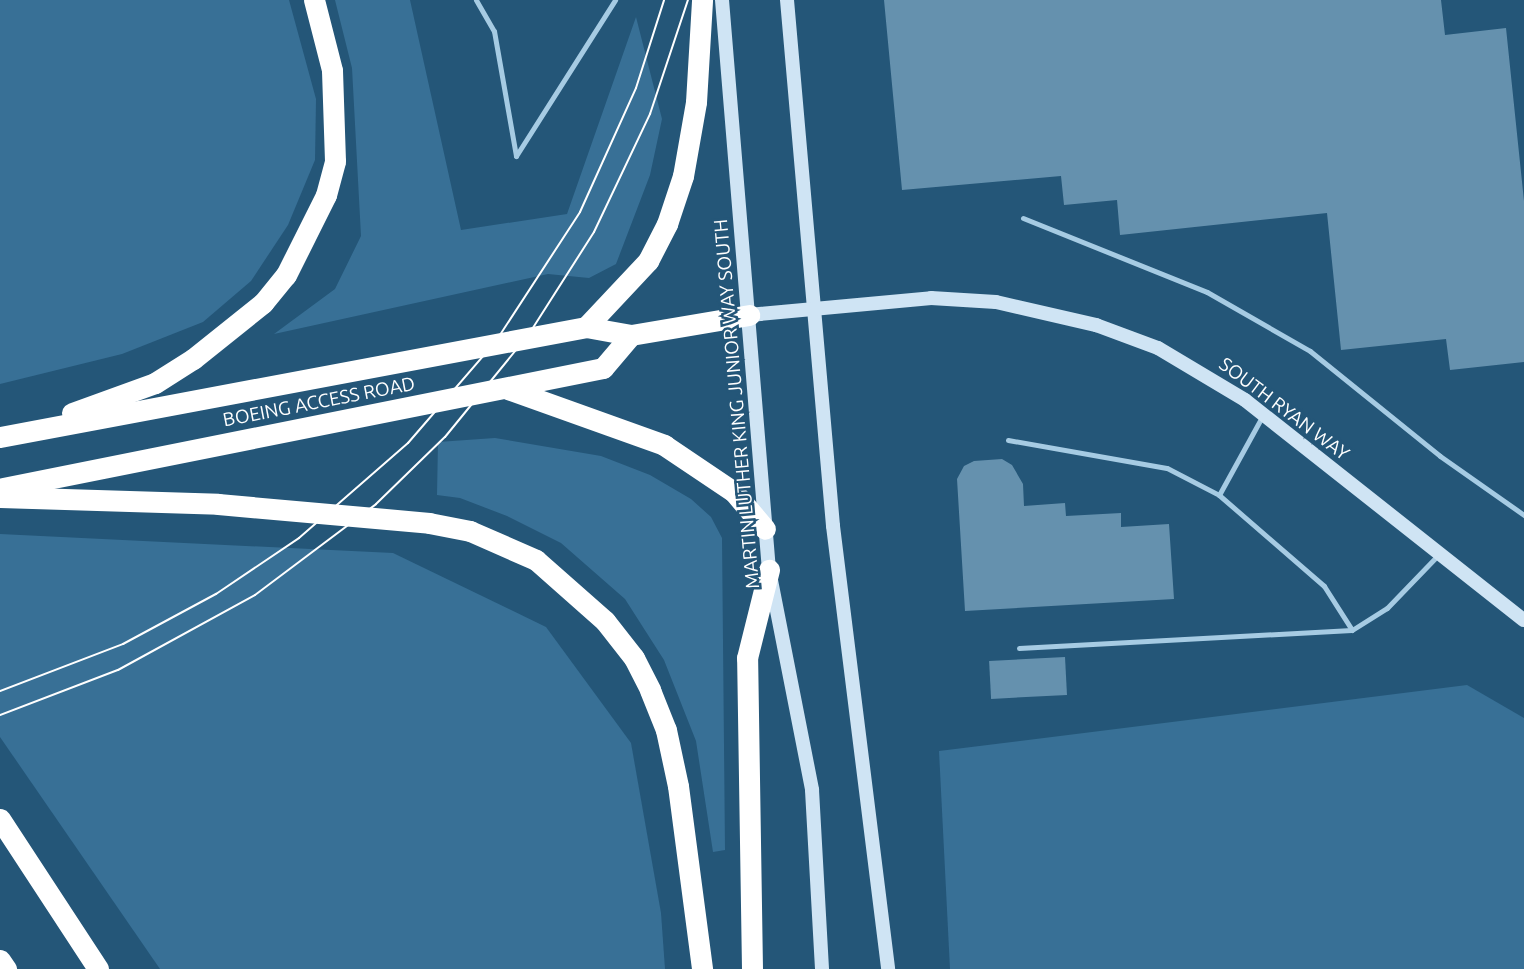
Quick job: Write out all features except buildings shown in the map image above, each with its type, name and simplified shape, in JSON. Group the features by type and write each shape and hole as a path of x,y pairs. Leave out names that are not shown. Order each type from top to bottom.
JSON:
{"highway":[{"path":"0,436 155,383 232,331 286,275 326,195 335,161 332,70 314,0"},
{"path":"586,327 648,261 667,224 683,176 696,102 702,0"},
{"name":"BOEING ACCESS ROAD","path":"0,436 586,327 631,335 749,315"},
{"name":"BOEING ACCESS ROAD","path":"0,489 603,368 631,335"},
{"path":"506,388 664,445 734,492 765,529"},
{"path":"0,497 218,504 429,523 470,531 536,560 605,621 634,658 650,690 666,730 678,786 702,969"},
{"path":"752,969 747,658 769,570"},
{"path":"0,819 96,969"},
{"path":"0,960 6,969"}],"main road":[{"name":"MARTIN LUTHER KING JUNIOR WAY SOUTH","path":"722,0 769,570 812,790 822,969"},
{"path":"787,0 833,526 888,969"},
{"name":"SOUTH RYAN WAY","path":"816,309 931,298 996,302 1051,313 1158,348 1210,376 1524,620"},
{"name":"BOEING ACCESS ROAD","path":"749,315 816,309"}],"lane":[{"path":"476,0 494,31 516,156 615,0"},
{"path":"1023,218 1207,292 1311,351 1440,456 1524,515"},
{"path":"1219,495 1262,415"},
{"path":"1008,440 1167,468 1219,495 1324,586 1352,630"},
{"path":"1019,648 1352,630 1387,608 1439,553"}],"shaded area":[{"path":"0,0 289,0 316,99 315,160 288,225 251,281 203,322 122,354 0,384"},
{"path":"335,0 410,0 461,230 567,214 636,17 662,119 650,175 616,264 589,278 548,274 274,334 335,289 361,236 352,68"},
{"path":"495,438 601,456 650,475 691,499 711,517 722,538 725,850 713,852 696,741 664,660 625,599 561,543 507,516 460,498 437,495 438,442"},
{"path":"0,534 393,553 546,627 631,743 661,913 665,969 160,969 0,737"},
{"path":"1467,685 1524,718 1524,969 950,969 939,751"}],"tram line":[{"path":"0,691 123,644 216,594 299,538 408,443 496,341 580,212 636,88 664,0"},
{"path":"0,715 118,670 255,595 376,504 445,437 529,334 594,232 650,114 688,0"}]}
